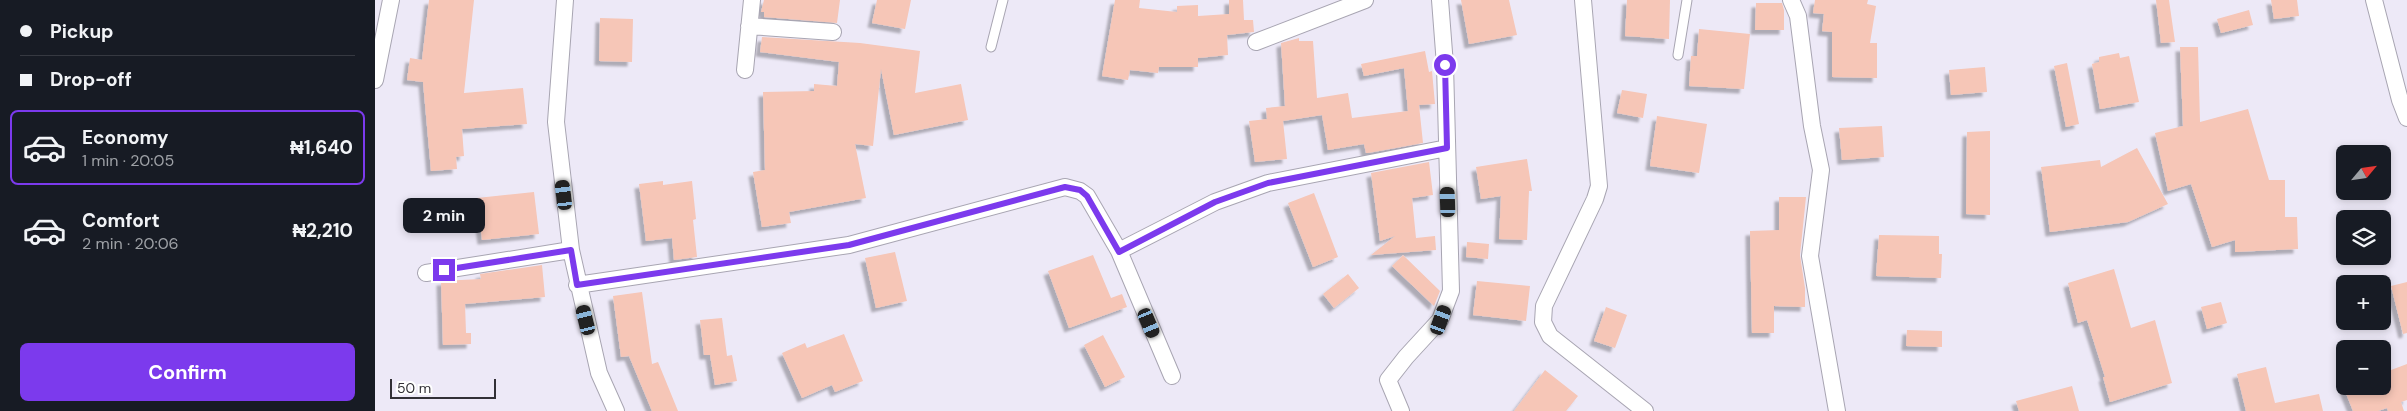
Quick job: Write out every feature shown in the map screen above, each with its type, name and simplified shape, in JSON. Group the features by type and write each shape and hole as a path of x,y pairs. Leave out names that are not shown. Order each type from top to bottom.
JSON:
{"street":[{"path":"375,80 391,0"},
{"path":"565,0 556,122 571,250 577,285 599,373 615,411"},
{"path":"745,70 752,0"},
{"path":"1256,42 1365,0"},
{"path":"1401,411 1388,380 1406,357 1441,320 1451,291 1445,65 1440,0"},
{"path":"1583,0 1599,186 1595,199 1544,306 1543,322 1550,336 1645,411"},
{"path":"1791,0 1798,16 1811,126 1821,170 1810,256 1837,411"},
{"path":"2373,0 2400,100 2407,118"},
{"path":"749,26 833,32"},
{"path":"1119,252 1215,202 1268,183 1447,148"},
{"path":"577,285 849,245 1065,187 1080,190 1087,196 1119,252 1172,376"},
{"path":"426,273 571,250"}],"lane":[{"path":"991,47 1003,0"},
{"path":"1678,55 1687,0"}],"building":[{"path":"429,0 474,0 464,93 523,88 527,124 462,129 464,156 456,157 457,169 431,171 423,82 407,80 410,58 422,60"},
{"path":"764,0 840,0 837,23 764,17 764,12 761,12"},
{"path":"877,0 911,0 905,29 872,23"},
{"path":"1115,0 1140,0 1139,8 1177,12 1177,6 1198,5 1198,16 1229,14 1229,0 1243,0 1244,20 1253,20 1254,32 1227,35 1228,55 1198,58 1198,67 1159,67 1158,73 1130,70 1128,80 1102,76"},
{"path":"1461,0 1509,0 1517,35 1469,44"},
{"path":"1627,0 1670,0 1669,39 1625,36"},
{"path":"1815,0 1868,0 1867,4 1876,6 1870,43 1877,43 1877,78 1832,77 1832,32 1822,31 1824,14 1813,13"},
{"path":"2156,0 2169,0 2175,42 2161,43"},
{"path":"2271,0 2297,0 2299,16 2274,19"},
{"path":"1756,3 1782,3 1784,30 1755,30"},
{"path":"2249,10 2253,25 2221,33 2217,19"},
{"path":"600,18 633,19 632,62 599,61"},
{"path":"1699,29 1750,34 1744,89 1689,86 1691,56 1697,56"},
{"path":"762,37 860,43 920,51 915,93 961,84 968,120 894,135 881,69 873,146 855,144 866,198 789,212 791,223 762,227 753,172 765,170 763,92 814,91 814,84 837,86 839,62 760,52"},
{"path":"1299,38 1299,41 1313,41 1317,98 1348,93 1352,118 1408,111 1404,68 1364,76 1361,64 1425,51 1429,72 1432,71 1435,104 1419,105 1423,143 1368,153 1366,153 1364,144 1328,150 1322,115 1283,121 1287,159 1255,162 1249,121 1267,119 1266,108 1285,106 1281,43"},
{"path":"2180,47 2198,47 2200,122 2248,109 2269,180 2285,180 2285,217 2297,217 2298,249 2235,252 2235,240 2212,247 2191,184 2168,191 2155,133 2183,126"},
{"path":"2119,53 2120,58 2129,56 2139,102 2100,109 2092,64 2099,62 2099,57"},
{"path":"2067,63 2079,124 2066,127 2054,66"},
{"path":"1985,67 1987,92 1951,95 1949,70"},
{"path":"1622,90 1647,94 1643,118 1617,113"},
{"path":"1657,116 1707,124 1699,173 1650,166"},
{"path":"1882,126 1884,157 1842,160 1839,128"},
{"path":"1990,131 1990,215 1966,214 1967,132"},
{"path":"2137,148 2168,204 2128,222 2050,232 2041,167 2100,160 2101,167"},
{"path":"1527,159 1532,191 1529,191 1527,240 1499,239 1501,196 1481,199 1476,167"},
{"path":"1429,162 1433,195 1412,198 1416,238 1435,236 1436,250 1371,255 1395,236 1380,241 1371,173"},
{"path":"663,181 663,185 692,181 696,219 693,220 697,257 674,260 672,238 646,241 639,184"},
{"path":"534,192 539,234 482,240 477,198"},
{"path":"1314,193 1338,257 1313,267 1288,203"},
{"path":"1779,197 1806,197 1800,255 1805,288 1805,307 1774,306 1774,333 1752,333 1750,231 1779,230"},
{"path":"1879,235 1939,236 1939,254 1942,254 1941,278 1876,276"},
{"path":"1467,242 1489,244 1488,259 1466,257"},
{"path":"895,252 907,301 876,308 865,258"},
{"path":"1093,255 1111,298 1122,294 1127,307 1069,328 1048,271"},
{"path":"1403,255 1440,291 1434,306 1392,266"},
{"path":"542,265 545,297 465,304 466,333 471,333 471,344 443,345 441,281 481,279 480,274"},
{"path":"2114,269 2131,328 2155,320 2172,383 2110,402 2103,377 2105,377 2087,320 2078,323 2068,283"},
{"path":"1348,274 1359,288 1334,308 1323,294"},
{"path":"1477,281 1530,286 1526,321 1473,315"},
{"path":"2407,282 2407,333 2403,334 2391,286"},
{"path":"642,292 652,364 658,362 678,411 652,411 629,356 621,357 613,296"},
{"path":"2221,302 2227,323 2207,329 2201,307"},
{"path":"1606,307 1627,315 1615,348 1594,341"},
{"path":"722,318 727,356 732,355 737,381 715,385 710,355 704,355 700,320"},
{"path":"1907,330 1942,331 1942,347 1906,346"},
{"path":"844,334 863,381 835,392 832,385 802,398 782,353 805,343 807,348"},
{"path":"1103,335 1125,377 1105,387 1084,345"},
{"path":"2407,364 2407,400 2401,402 2404,411 2388,411 2387,408 2378,411 2353,411 2347,395 2391,395 2391,370"},
{"path":"2266,367 2275,403 2319,394 2323,411 2246,411 2237,374"},
{"path":"1545,370 1578,396 1566,411 1514,411"},
{"path":"2072,386 2079,411 2019,411 2016,401"}],"route":[{"path":"444,270 571,250 577,285 849,245 1065,187 1080,190 1087,196 1119,252 1215,202 1268,183 1447,148 1445,65"}]}
